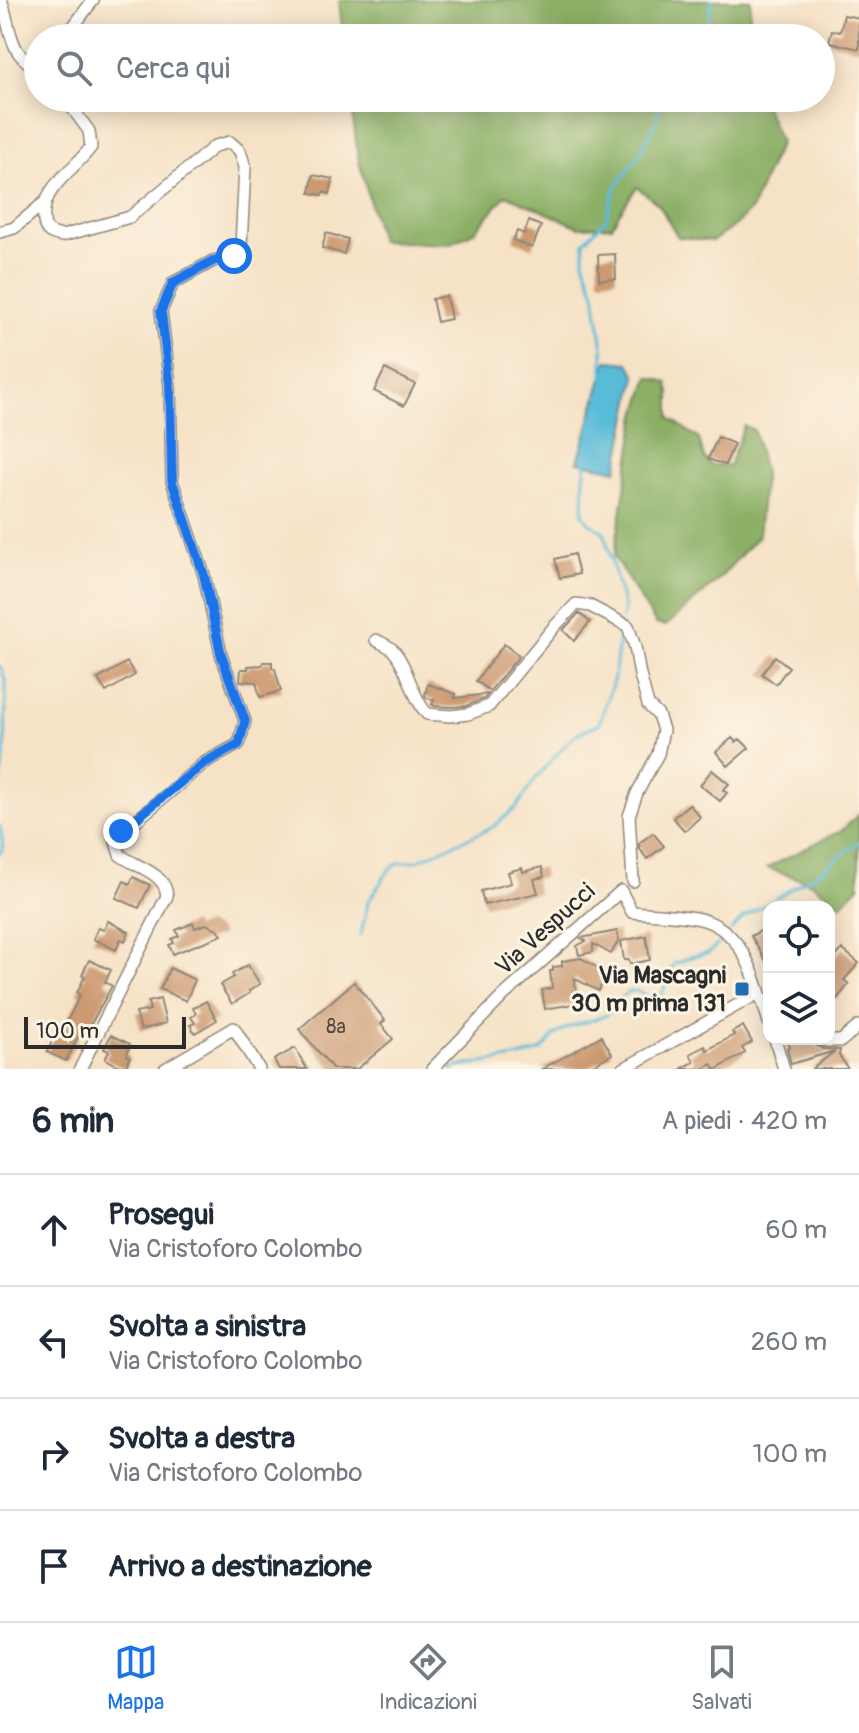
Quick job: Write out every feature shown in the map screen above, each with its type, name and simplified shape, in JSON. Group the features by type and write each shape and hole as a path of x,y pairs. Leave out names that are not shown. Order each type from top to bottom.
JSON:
{"street":[{"path":"1,0 11,38 24,59"},
{"path":"75,24 93,0"},
{"path":"0,232 14,228 44,203 60,180 91,147 89,131 75,112"},
{"path":"44,203 45,227 51,233 62,236 130,217 215,146 230,142 240,151 245,167 241,246 234,256 213,261 173,283 161,311 170,386 172,481 204,575 221,654 245,721 239,744 204,763 118,836 120,855 161,879 167,887 167,896 80,1069"},
{"path":"376,640 392,649 427,714 450,716 468,714 489,706 576,604 590,606 628,626 648,705 658,715 663,730 658,754 637,793 629,816 633,881"},
{"name":"Via Vespucci","path":"432,1069 503,996 621,891 632,912 701,919 723,929 743,951 763,992"},
{"path":"623,1069 763,995"},
{"path":"835,1041 841,1041 859,1026"},
{"path":"165,1069 234,1028 259,1069"},
{"path":"777,1045 784,1069"}],"green space":[{"path":"339,0 751,0 749,24 342,24"},
{"path":"352,112 768,112 780,142 751,210 713,241 678,237 659,205 637,187 612,226 579,227 506,195 475,231 450,244 380,241 359,161"},
{"path":"649,377 667,382 670,418 699,439 704,458 711,465 729,466 744,426 754,430 764,473 758,536 720,578 666,626 656,624 614,557 637,414"},
{"path":"859,814 859,886 841,905 811,883 767,868 842,830"}],"water":[{"path":"607,361 629,363 636,376 617,470 578,462"}],"building":[{"path":"844,15 859,18 859,49 835,43 835,31 840,32"},
{"path":"313,175 333,179 330,194 310,193"},
{"path":"529,221 541,226 532,248 513,240 517,231 524,234"},
{"path":"326,233 348,239 344,254 322,248"},
{"path":"615,254 616,279 599,280 598,255"},
{"path":"446,296 451,319 437,322 432,299"},
{"path":"385,369 415,384 404,406 374,391"},
{"path":"718,437 734,444 725,465 708,459"},
{"path":"574,554 579,574 560,578 555,559"},
{"path":"579,613 590,622 574,641 563,630"},
{"path":"504,644 519,656 490,691 476,681"},
{"path":"775,656 789,667 776,684 762,674"},
{"path":"127,662 135,675 106,692 98,679"},
{"path":"263,662 272,662 281,691 260,697 256,682 240,681 241,669 262,665"},
{"path":"428,684 456,694 455,698 488,694 484,699 466,706 435,706 432,705 434,700 425,695"},
{"path":"732,738 736,742 740,739 749,748 728,766 716,752"},
{"path":"712,770 729,784 723,790 727,793 720,801 700,785"},
{"path":"689,804 700,817 685,831 673,818"},
{"path":"653,833 664,846 647,859 639,843"},
{"path":"542,867 544,877 534,879 538,893 484,905 481,891 511,883 508,872"},
{"path":"133,877 150,885 139,908 116,898 124,881 130,884"},
{"path":"108,921 129,932 116,950 93,939 98,928 104,930"},
{"path":"193,923 195,928 206,924 218,929 222,935 173,954 169,945 174,943 172,939 179,936 176,930"},
{"path":"763,930 763,956 751,936"},
{"path":"617,931 619,940 611,954 593,944 593,952 579,955 577,946 586,941 581,938"},
{"path":"646,936 650,960 630,964 629,960 624,960 621,941"},
{"path":"842,949 859,963 844,980 849,984 837,999 835,998 835,958"},
{"path":"581,958 608,974 598,991 574,978 579,1003 545,1009 542,990 552,988 550,971 553,967 562,966 562,961"},
{"path":"89,960 111,970 105,982 112,986 87,1031 82,1029 66,1061 47,1052 56,1033 60,1035 80,995 77,993"},
{"path":"248,965 260,984 232,1004 220,985"},
{"path":"170,968 195,980 186,1001 160,989"},
{"path":"354,982 385,1020 381,1024 393,1039 357,1069 333,1069 299,1029"},
{"path":"160,999 166,1023 141,1030 136,1013 150,1010 148,1002"},
{"path":"206,1001 217,1020 195,1033 190,1025 195,1023 191,1017 196,1014 193,1008"},
{"path":"743,1026 752,1042 742,1048 745,1053 717,1069 712,1064 703,1069 681,1069 694,1062 690,1054 705,1046 707,1050 734,1035 732,1032"},
{"path":"111,1035 130,1044 127,1055 130,1057 125,1069 105,1059 109,1051 104,1049"},
{"path":"601,1036 612,1054 586,1069 542,1069"},
{"path":"815,1045 840,1050 839,1055 848,1069 812,1069 835,1051 791,1064 787,1048"},
{"path":"295,1048 307,1069 279,1069 274,1060"}],"waterway":[{"path":"708,24 712,0"},
{"path":"603,378 603,349 595,293 584,261 584,242 606,219 615,188 639,155 657,120 658,112"},
{"path":"587,460 583,513 589,522 604,532 624,608 622,619"},
{"path":"361,935 368,902 389,870 398,863 416,861 493,827 517,807 536,778 569,741 578,733 599,724 614,678 621,626"},
{"path":"0,666 6,682 5,752 0,787"},
{"path":"0,826 3,847 0,853"},
{"path":"731,930 743,918 821,871 859,842"},
{"path":"451,1069 537,1052 560,1031 609,1013 627,992 641,993 652,999 661,997 674,964 709,953 726,936"}],"place":[{"name":"Via Mascagni 30 m prima 131","path":"742,989"}],"route":[{"path":"121,831 204,763 239,744 245,721 221,654 204,575 172,481 170,386 161,311 173,283 213,261 234,256"}]}
